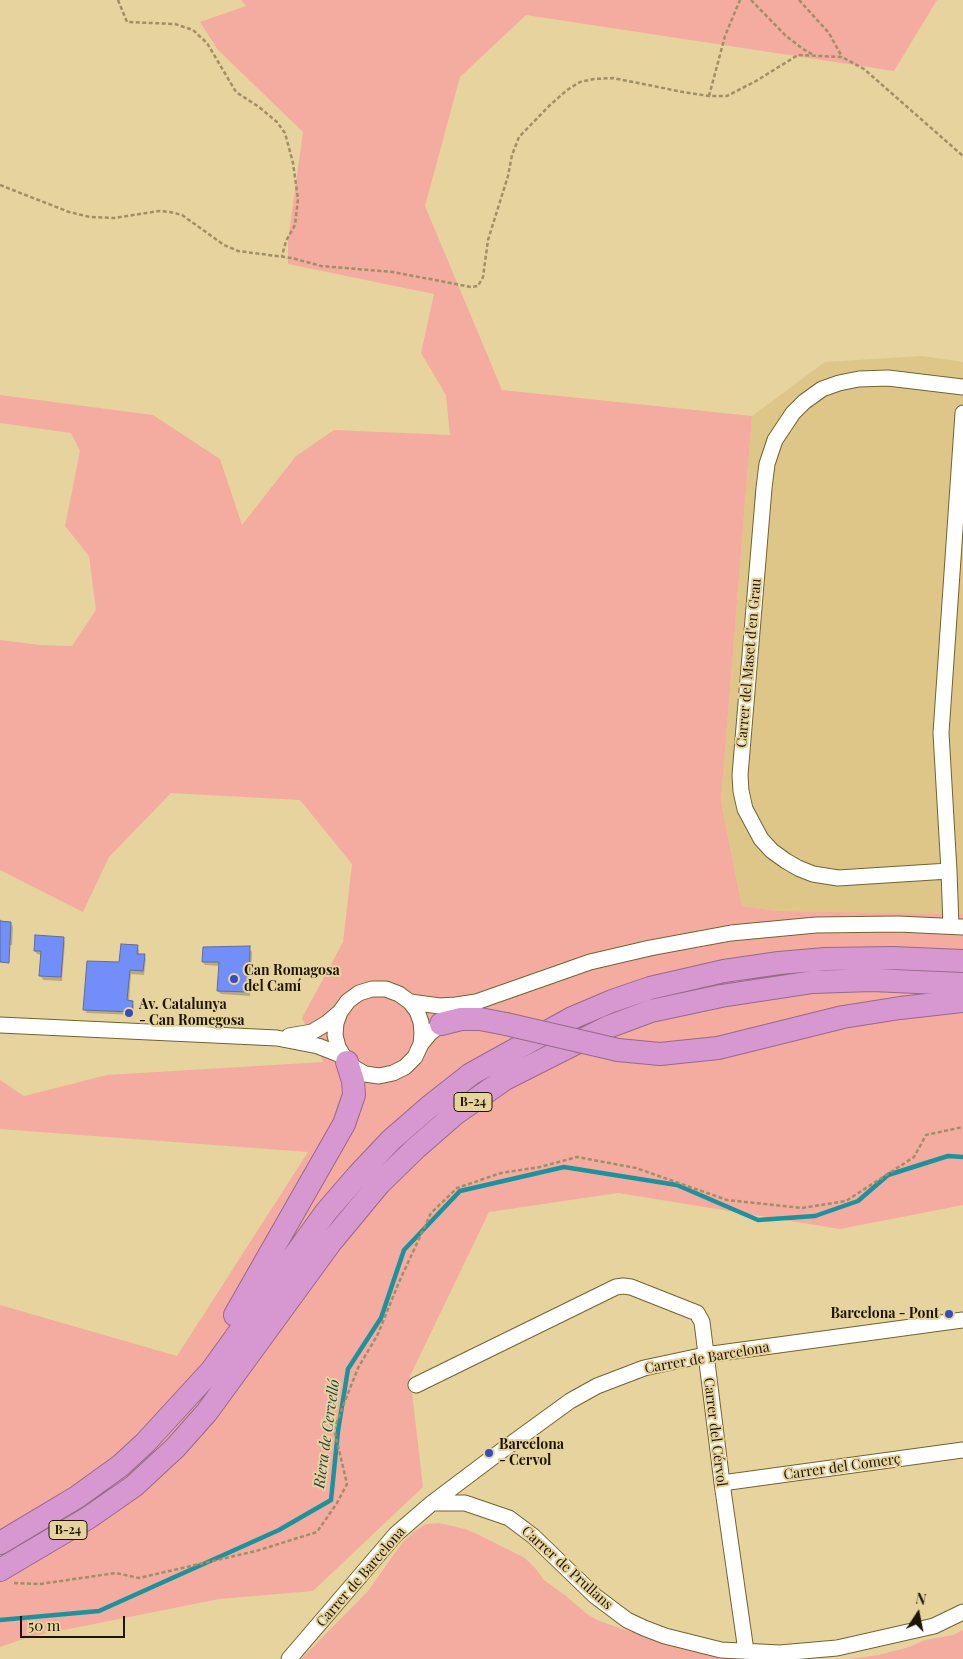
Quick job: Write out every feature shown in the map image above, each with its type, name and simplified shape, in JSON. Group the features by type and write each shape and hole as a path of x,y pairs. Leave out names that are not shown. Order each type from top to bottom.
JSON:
{"highway":[{"name":"B-24","path":"0,1543 77,1497 120,1466 169,1418 212,1370 326,1212 391,1140 472,1074 572,1018 612,1001 650,988 724,971 779,963 826,959 893,958 963,962"},
{"name":"B-24","path":"4,1577 134,1486 175,1448 206,1412 331,1242 378,1184 455,1114 505,1080 608,1027 651,1011 721,996 813,982 872,980 963,984"},
{"path":"441,1024 461,1019 480,1020 506,1024 618,1050 660,1054 718,1048 843,1017 963,1000"},
{"path":"212,1370 221,1340 344,1124 354,1095 353,1081 344,1059"}],"street":[{"name":"Carrer del Maset d'en Grau","path":"949,870 838,878 813,874 798,868 786,861 761,839 745,809 740,775 764,488 767,464 775,440 793,413 804,402 822,389 839,383 858,379 888,378 963,386"},
{"path":"340,1012 336,1023 335,1035 344,1059 353,1068 365,1074 379,1076 393,1073 405,1067 415,1057 421,1044 430,1033 459,1010 476,1002 590,962 650,948 731,933 816,925 898,924 957,927 949,870 941,733 963,413"},
{"path":"277,1038 312,1032 327,1023 340,1012 348,1001 359,993 372,989 386,989 399,994 410,1002 417,1011 421,1022 421,1044"},
{"path":"410,1002 440,1006 476,1002"},
{"path":"0,1025 277,1038 318,1046 344,1059"},
{"name":"Carrer del Cérvol","path":"416,1385 616,1287 622,1286 697,1312 702,1322 722,1483 746,1651"},
{"name":"Carrer de Barcelona","path":"289,1659 396,1534 432,1503 570,1401 597,1386 644,1368 705,1355 963,1320"},
{"name":"Carrer del Comerç","path":"722,1483 963,1450"},
{"name":"Carrer de Prullans","path":"432,1503 465,1503 509,1518 533,1536 610,1609 627,1620 665,1636 721,1650 780,1653 837,1648 934,1626 963,1612"}],"path":[{"path":"118,0 127,22 175,24 193,30 207,43 236,92 277,122 285,133 293,163 298,199 295,225 286,241 282,256"},
{"path":"709,96 725,36 740,0"},
{"path":"751,0 785,35 813,54"},
{"path":"799,0 829,33 842,57"},
{"path":"0,185 69,212 90,217 114,218 159,211 182,215 224,245 238,251 282,256 321,266 422,276 464,287 478,286 483,277 488,240 519,137 567,90 580,82 613,78 709,96 727,96 756,81 798,54 842,57 864,69 963,156"},
{"path":"4,1577 40,1584 116,1573 139,1578 256,1552 317,1532 337,1503 347,1484 334,1429 358,1368 378,1334 405,1267 431,1213 457,1188 501,1173 540,1167 577,1157 636,1168 728,1200 802,1208 846,1201 914,1157 926,1135 963,1127"}],"shaded area":[{"path":"241,0 937,0 894,71 526,15 460,77 425,206 502,390 752,416 721,801 742,906 777,911 963,914 963,1205 840,1229 618,1193 489,1212 410,1376 423,1487 313,1591 219,1599 29,1637 0,1647 0,1305 177,1356 308,1152 0,1129 0,1080 24,1096 107,1075 323,1062 302,1018 343,942 352,864 300,800 171,793 109,857 83,912 0,870 0,640 40,645 72,646 96,610 89,556 65,526 80,451 71,433 0,423 0,395 153,415 220,459 242,525 296,456 334,430 450,435 446,395 421,353 434,294 288,264 288,240 303,132 218,50 200,22 246,6"},
{"path":"922,356 963,362 963,914 777,911 742,906 721,801 752,416 825,362"},
{"path":"439,1523 465,1529 525,1558 544,1580 597,1620 622,1629 732,1659 301,1659 368,1591 402,1543 426,1524"},
{"path":"963,1630 963,1659 848,1659 879,1655 909,1647 925,1640 953,1635"}],"building":[{"path":"0,921 11,922 9,963 0,962"},
{"path":"35,935 64,937 61,977 39,976 41,951 34,951"},
{"path":"121,944 138,945 137,954 145,954 143,971 130,970 127,1000 133,1001 132,1012 83,1010 87,961 119,962"},
{"name":"Can Romagosa del Camí","path":"250,946 249,992 217,991 219,962 202,962 203,947"}],"waterway":[{"name":"Riera de Cervelló","path":"0,1620 99,1611 279,1530 331,1500 338,1431 348,1369 381,1318 404,1250 460,1191 564,1167 677,1185 758,1220 815,1216 858,1201 888,1175 948,1156 963,1157"}],"place":[{"name":"Can Romagosa del Camí","path":"234,979"},
{"name":"Av. Catalunya - Can Romegosa","path":"129,1013"},
{"name":"Barcelona - Pont","path":"949,1314"},
{"name":"Barcelona - Cervol","path":"489,1453"}]}
